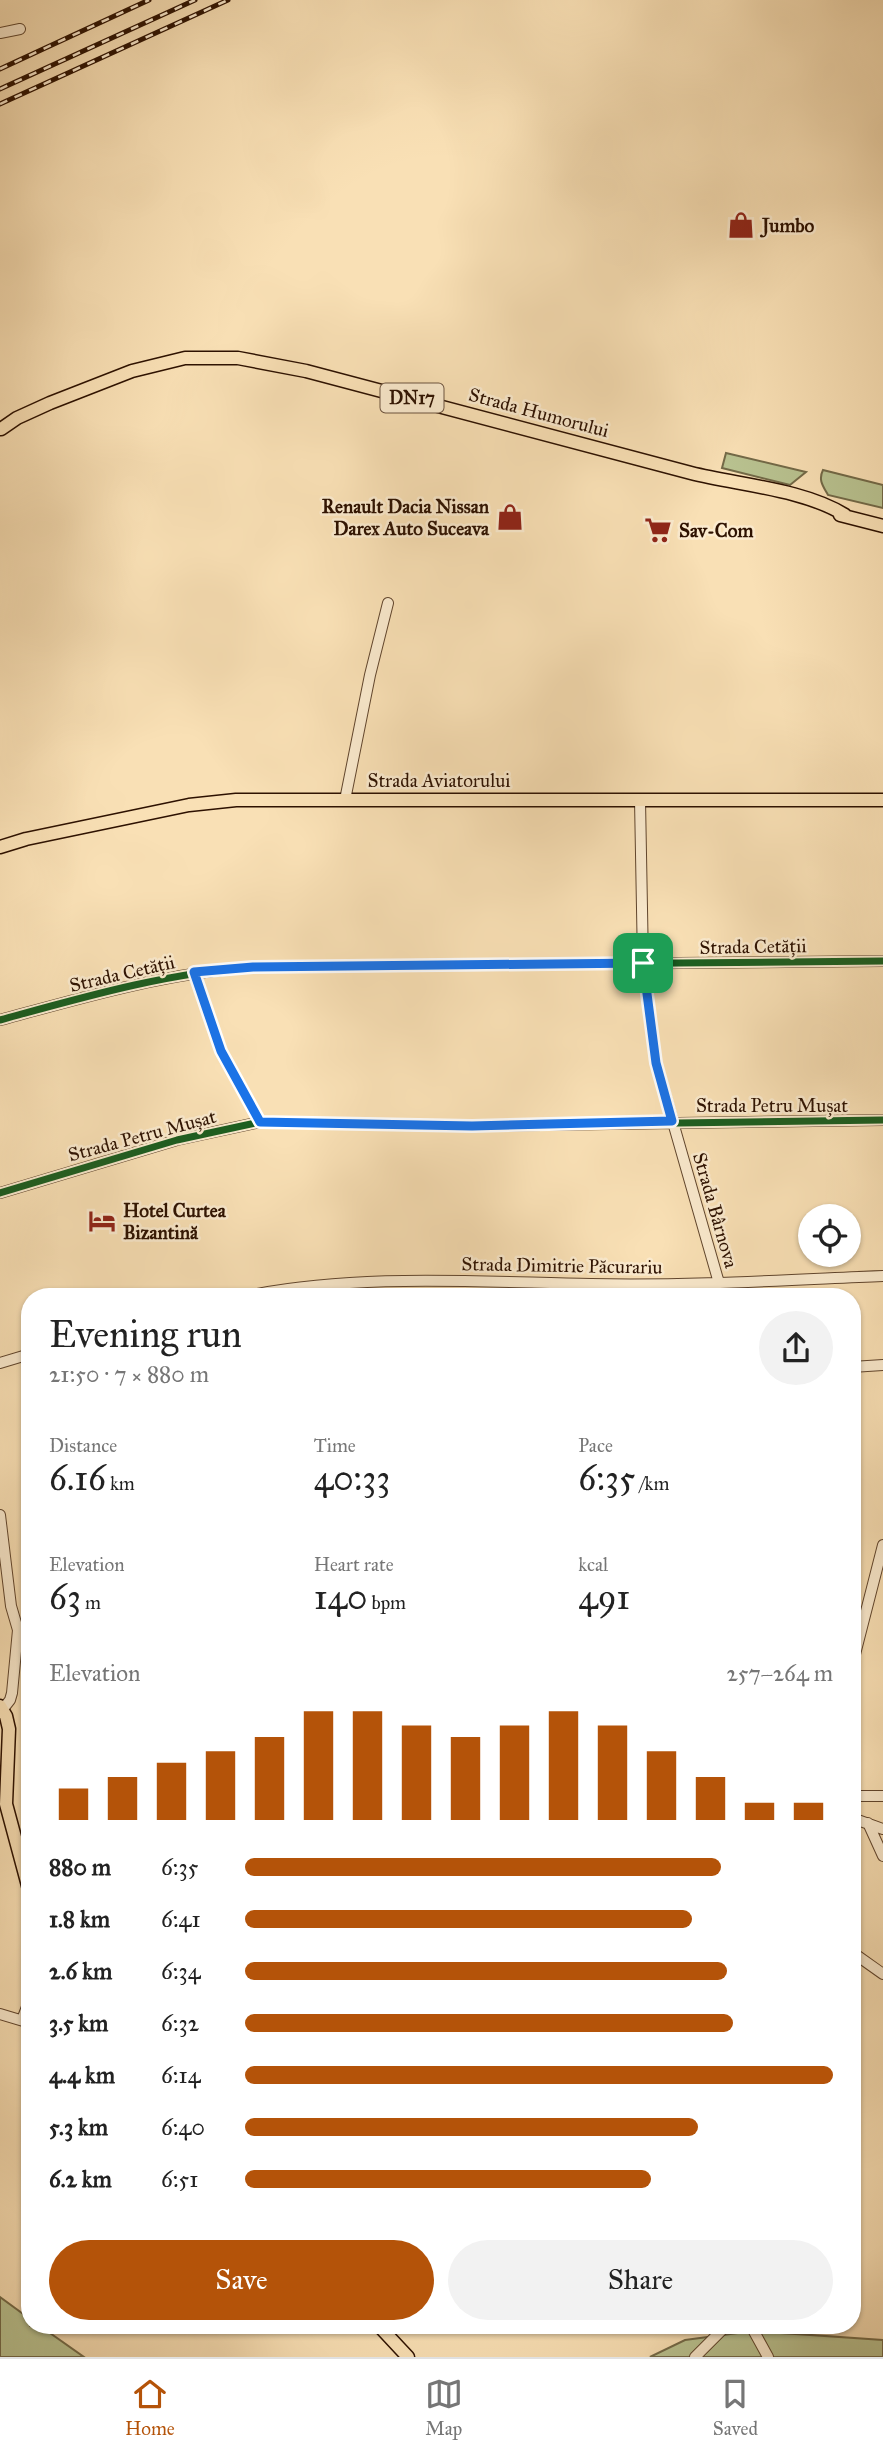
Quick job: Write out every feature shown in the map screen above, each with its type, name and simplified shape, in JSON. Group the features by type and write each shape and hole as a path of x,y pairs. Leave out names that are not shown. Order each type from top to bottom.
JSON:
{"main road":[{"name":"Strada Humorului","path":"1,430 28,413 76,392 171,360 212,356 259,360 733,483 748,492 883,526"},
{"name":"Strada Aviatorului","path":"0,847 26,839 188,805 236,800 883,800"},
{"path":"1,1707 8,1722 9,1735 3,1808 21,1865"},
{"path":"387,2334 408,2357"}],"street":[{"path":"0,33 20,29"},
{"path":"345,800 370,675 388,603"},
{"name":"Strada Bârnova","path":"640,800 643,963 656,1063 720,1288"},
{"name":"Strada Cetății","path":"0,1020 136,984 194,972 253,967 883,961"},
{"path":"194,972 221,1051 260,1122"},
{"name":"Strada Petru Mușat","path":"0,1193 177,1140 260,1122 472,1126 883,1120"},
{"name":"Strada Dimitrie Păcurariu","path":"303,1288 414,1282 633,1284 883,1276"},
{"path":"0,1363 21,1357"},
{"path":"861,1367 883,1366"},
{"path":"0,1516 11,1606 18,1630 12,1693 10,1700 1,1707"},
{"path":"861,1631 883,1545"},
{"path":"861,1796 883,1796"},
{"path":"861,1823 883,1829"},
{"path":"867,1824 883,1856"},
{"path":"861,1960 883,1974"},
{"path":"0,2014 21,2020"},
{"path":"695,2357 718,2334"},
{"path":"755,2334 768,2357"}],"green space":[{"path":"726,453 806,472 790,485 722,468"},
{"path":"823,470 883,485 883,508 828,495 821,480"},
{"path":"0,2297 21,2312 21,2334 51,2334 84,2357 0,2357"},
{"path":"730,2334 796,2334 883,2340 883,2357 650,2357 685,2340"}],"railway":[{"path":"0,69 149,0"},
{"path":"0,89 195,0"},
{"path":"0,104 228,0"}],"cycle path":[{"path":"0,1020 157,980 253,967 883,961"},
{"path":"0,1193 177,1140 260,1122 473,1126 883,1120"}],"place":[{"name":"Jumbo","path":"741,225"},
{"name":"Renault Dacia Nissan Darex Auto Suceava","path":"510,517"},
{"name":"Sav-Com","path":"658,530"},
{"name":"Hotel Curtea Bizantină","path":"102,1221"}],"route":[{"path":"643,963 656,1063 672,1121 472,1126 260,1122 221,1051 194,972 253,967 643,963"}]}
